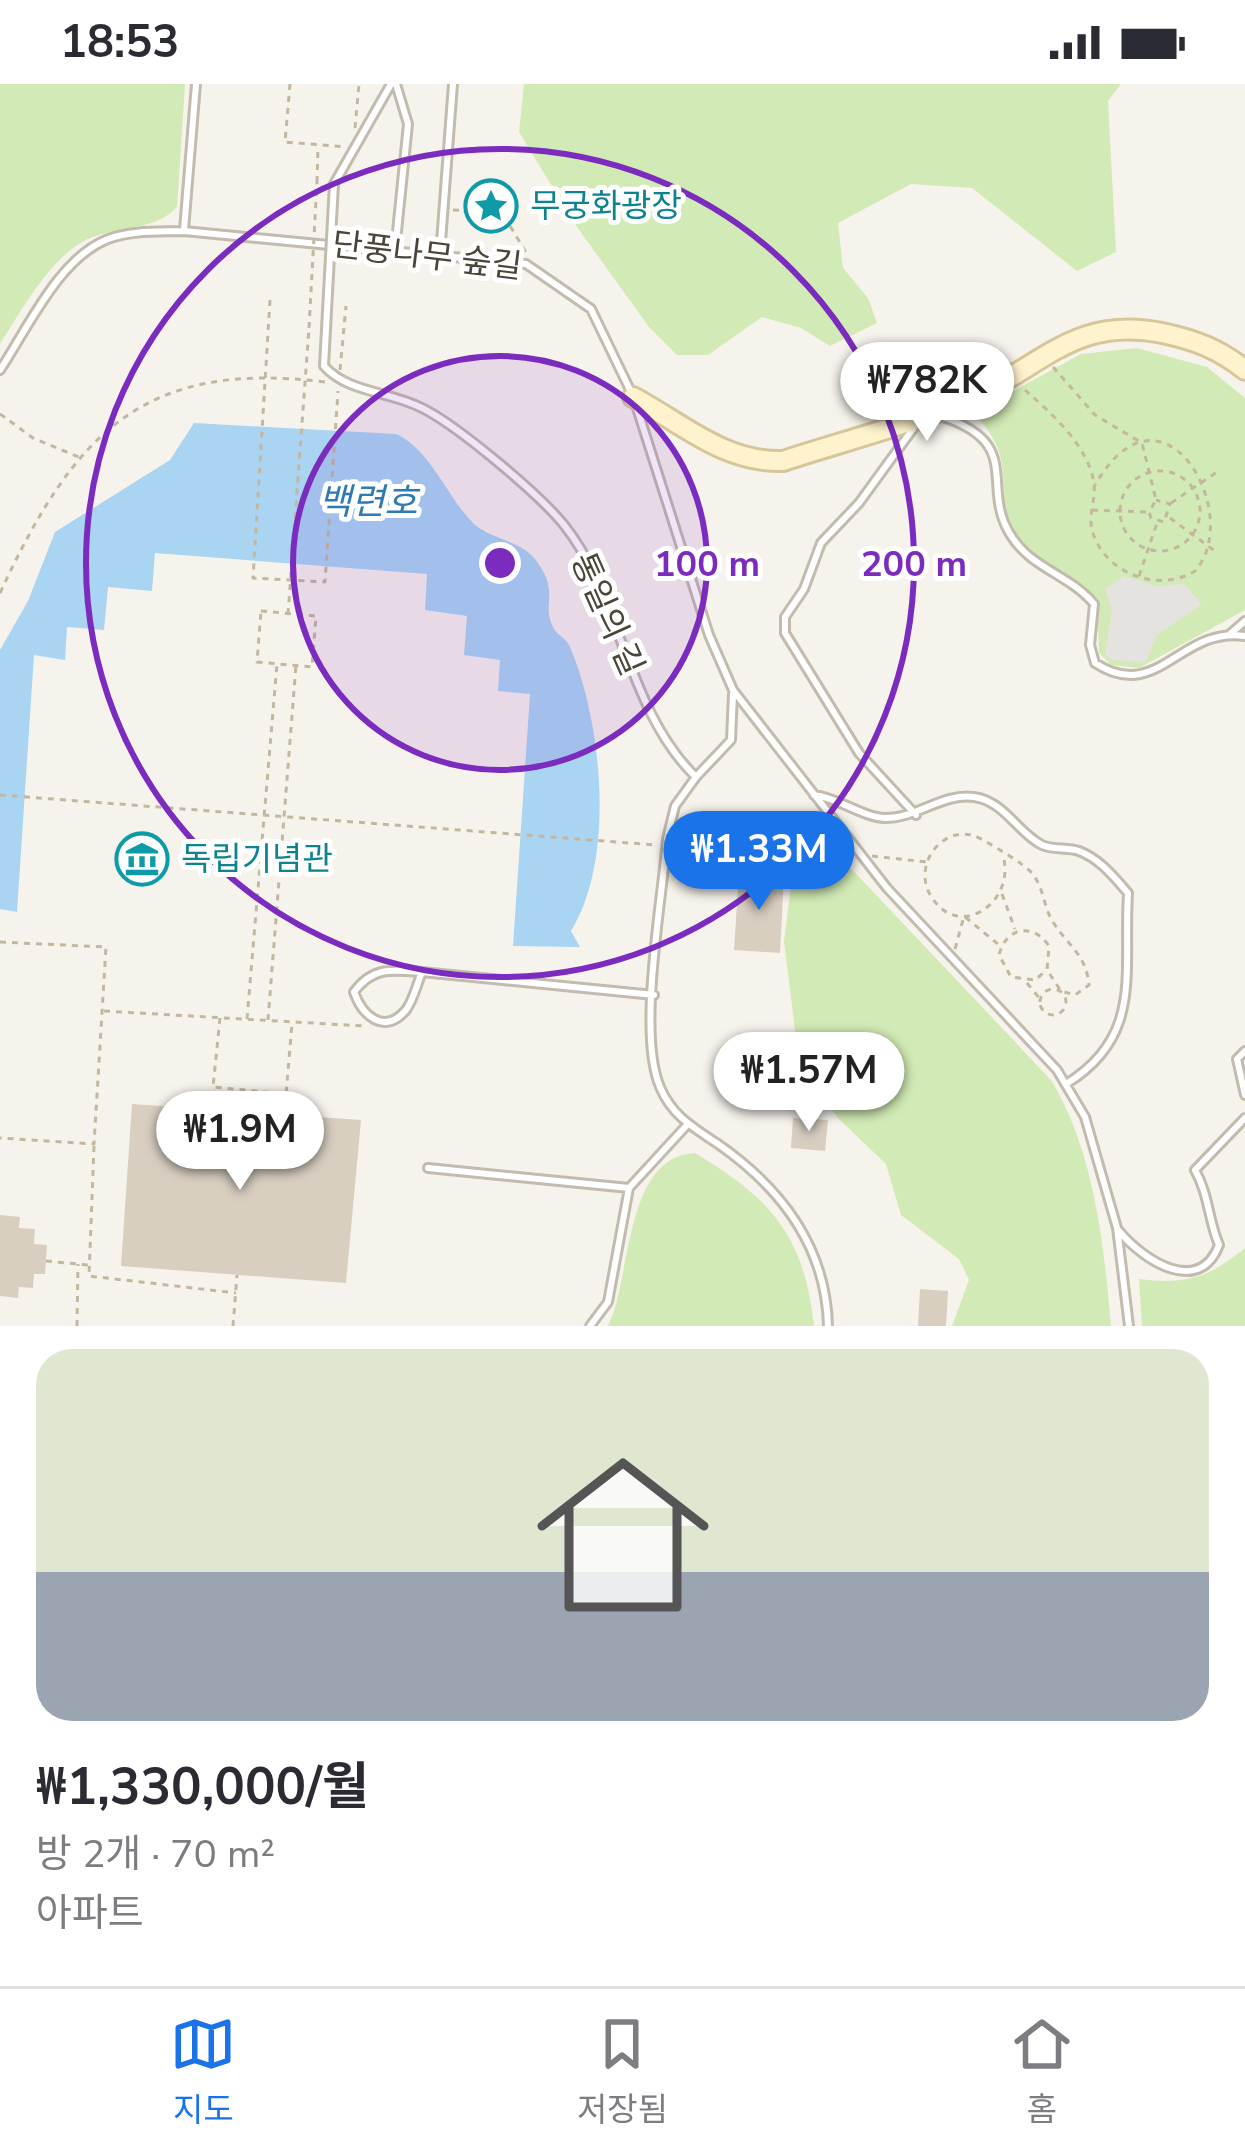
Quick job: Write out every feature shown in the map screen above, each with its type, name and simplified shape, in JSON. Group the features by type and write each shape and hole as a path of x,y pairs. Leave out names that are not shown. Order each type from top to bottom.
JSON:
{"street":[{"path":"633,397 701,439 758,462 783,461 927,416 1095,329 1136,328 1217,348 1245,370"}],"lane":[{"path":"184,232 196,84"},
{"path":"339,384 324,366 334,184 394,84"},
{"path":"394,84 408,124 395,251"},
{"path":"440,255 453,84"},
{"name":"단풍나무 숲길","path":"0,370 85,253 132,234 184,232 532,267 591,309 620,358 709,635 733,690 859,854 1066,1084 1085,1117 1117,1228 1129,1326"},
{"name":"통일의 길","path":"339,384 393,394 426,410 562,522 666,745 696,777"},
{"path":"916,815 859,753 785,633 785,617 804,589 821,543 860,503 927,416 981,437 995,456 1005,526 1019,548 1094,604 1090,644 1095,663 1111,673 1148,676 1202,638 1245,636"},
{"path":"1230,634 1245,621"},
{"path":"733,690 731,740 675,806 667,846 652,1063 665,1099 687,1125 747,1165 792,1212 818,1269 828,1326"},
{"path":"812,795 839,798 879,818 916,815 949,797 978,797 1012,817 1043,846 1077,850 1102,865 1128,893 1124,1011 1113,1040 1093,1067 1066,1084"},
{"path":"422,973 408,1008 392,1020 376,1022 361,1012 354,992 366,975 384,970 422,973 654,995"},
{"path":"1245,1051 1237,1072 1245,1095"},
{"path":"1117,1228 1139,1256 1172,1270 1199,1270 1213,1260 1219,1245 1211,1226 1208,1194 1195,1170 1245,1118"},
{"path":"590,1326 608,1303 629,1188 687,1125"},
{"path":"428,1168 629,1188"}],"path":[{"path":"290,84 285,142 353,148 358,84"},
{"path":"288,614 318,145"},
{"path":"477,212 481,199 495,195 532,267"},
{"path":"443,209 477,212 489,223 503,215"},
{"path":"270,300 253,578 325,582 335,427"},
{"path":"344,329 346,306"},
{"path":"1044,356 1095,415 1142,443 1185,446"},
{"path":"0,593 32,524 100,431 194,384 266,377 339,384"},
{"path":"1010,377 1073,437 1095,485"},
{"path":"0,414 33,438 82,458"},
{"path":"1142,443 1156,500 1148,512"},
{"path":"1142,443 1106,466 1095,485 1090,510 1101,549 1115,565 1139,578 1178,579 1198,570 1226,537"},
{"path":"1149,472 1174,473 1193,488 1201,512 1193,535 1173,550 1148,550 1127,535 1120,511 1128,486 1149,472"},
{"path":"1170,504 1219,473"},
{"path":"1156,500 1170,504"},
{"path":"1170,504 1170,518"},
{"path":"1090,510 1148,512 1157,523"},
{"path":"1170,518 1216,552"},
{"path":"1157,523 1170,518"},
{"path":"1139,578 1157,523"},
{"path":"261,611 316,616 312,667 277,664 257,662 261,611"},
{"path":"247,1019 277,664"},
{"path":"268,1020 296,665"},
{"path":"0,795 667,846"},
{"path":"1040,999 1048,989 1075,994 1089,985 1078,949 1052,921 1041,884 1025,866 1004,860 987,840 961,834 937,846 927,862 930,896 1001,946 1005,972 1027,982 1043,1011"},
{"path":"859,854 927,862"},
{"path":"1004,860 1002,893 1015,931"},
{"path":"964,916 989,909 1002,893"},
{"path":"952,960 964,916"},
{"path":"1001,946 1015,931 1030,930 1045,939 1051,954 1047,970 1027,982"},
{"path":"0,941 106,947 89,1276 236,1293"},
{"path":"1043,1011 1054,1016 1067,1004 1047,970"},
{"path":"102,1011 372,1027"},
{"path":"1021,1034 1043,1011"},
{"path":"220,1018 213,1087 286,1094 292,1022"},
{"path":"248,1112 250,1090"},
{"path":"0,1138 94,1144"},
{"path":"46,1261 90,1265"},
{"path":"77,1326 78,1264"},
{"path":"233,1326 237,1275"}],"green space":[{"path":"0,84 185,84 177,207 156,221 94,237 69,251 36,288 0,344"},
{"path":"524,84 1121,84 1108,101 1116,252 1077,271 972,188 911,184 838,223 843,268 868,298 877,323 830,346 801,328 762,317 708,355 677,355 649,327 577,227 519,132"},
{"path":"1137,348 1207,367 1245,398 1245,610 1139,668 1111,665 1099,653 1097,598 1043,562 1016,534 1008,518 997,446 973,413 1081,354"},
{"path":"794,861 845,862 1051,1080 1087,1167 1111,1326 952,1326 969,1280 959,1259 901,1215 886,1164 839,1119 800,1069 784,942"},
{"path":"695,1153 745,1187 780,1223 802,1267 814,1326 608,1326 643,1196 672,1159"},
{"path":"1245,1248 1245,1326 1142,1326 1139,1279 1196,1277"}],"shaded area":[{"path":"1124,576 1156,586 1184,584 1202,604 1157,635 1146,662 1111,660 1105,654 1112,611 1105,589"}],"water":[{"name":"백련호","path":"194,423 396,434 429,462 473,523 535,559 547,580 553,627 568,644 581,678 596,751 599,829 594,867 571,931 580,947 513,946 530,694 498,691 500,660 464,655 467,616 425,610 427,574 155,553 152,591 108,587 104,630 67,627 65,660 34,655 17,912 0,909 0,650 28,601 55,532 170,460"}],"building":[{"path":"739,873 784,875 780,953 734,950"},
{"path":"132,1104 361,1120 346,1283 121,1266"},
{"path":"793,1118 828,1120 825,1151 791,1148"},
{"path":"0,1215 20,1217 19,1228 35,1229 34,1244 47,1245 45,1274 34,1274 33,1288 19,1287 18,1298 0,1296"},
{"path":"920,1289 948,1291 946,1326 918,1326"}],"place":[{"name":"무궁화광장","path":"491,206"},
{"name":"독립기념관","path":"142,859"}]}
